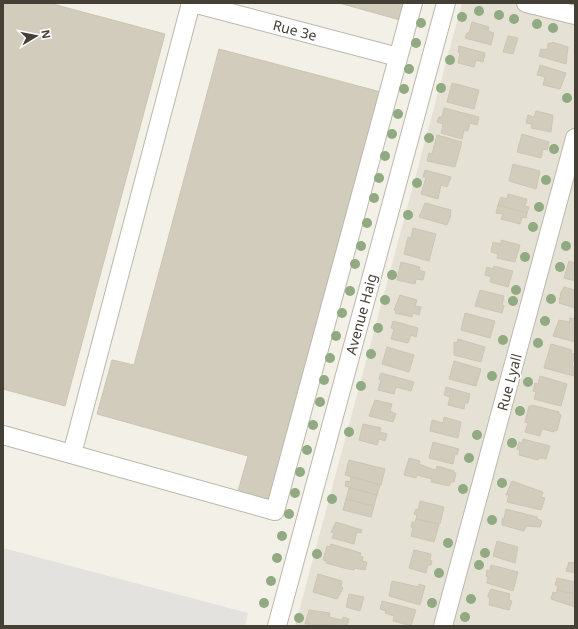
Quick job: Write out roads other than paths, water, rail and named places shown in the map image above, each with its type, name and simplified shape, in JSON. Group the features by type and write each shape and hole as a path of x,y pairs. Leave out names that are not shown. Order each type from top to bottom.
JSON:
{"street":[{"name":"Rue 3e","path":"192,3 398,57"},
{"path":"72,454 192,3"},
{"path":"3,434 275,510 413,3"},
{"name":"Avenue Haig","path":"277,626 446,3"},
{"path":"526,3 575,15"},
{"name":"Rue Lyall","path":"443,626 575,138"}]}
